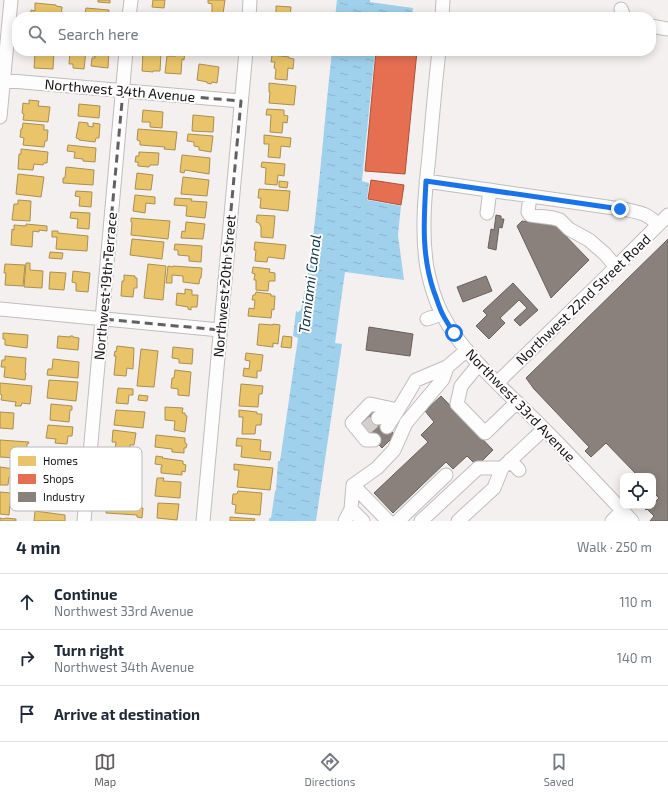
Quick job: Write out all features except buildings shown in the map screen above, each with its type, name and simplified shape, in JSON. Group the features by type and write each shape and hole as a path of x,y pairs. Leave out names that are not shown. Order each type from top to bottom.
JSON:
{"street":[{"path":"0,117 2,80 11,0"},
{"path":"130,12 131,0"},
{"path":"249,12 250,0"},
{"path":"442,12 443,0"},
{"path":"656,27 668,28"},
{"name":"Northwest 19th Terrace","path":"91,447 126,56"},
{"name":"Northwest 20th Street","path":"203,521 246,56"},
{"name":"Northwest 33rd Avenue","path":"438,56 426,181 424,243 429,276 442,314 454,333 479,364 544,428 632,521"},
{"name":"Northwest 34th Avenue","path":"2,80 241,101"},
{"path":"426,181 638,212 652,218 658,225"},
{"path":"487,214 490,190"},
{"path":"530,196 528,212 530,215 560,220 569,229 589,240 616,267"},
{"name":"Northwest 22nd Street Road","path":"497,383 668,215"},
{"path":"0,309 220,330"},
{"path":"427,319 442,314"},
{"path":"382,422 398,410 416,380 447,367 467,350"},
{"path":"479,364 461,386 457,404 484,433 517,402"},
{"path":"345,521 351,509 353,485 377,468 394,450 406,423 443,379 447,367"},
{"path":"374,440 366,440 363,432 352,423 370,404 398,410"},
{"path":"458,521 494,488 506,464 544,428"},
{"path":"421,521 478,468 506,464 519,470"},
{"path":"398,521 446,475"},
{"path":"353,485 388,521"},
{"path":"351,509 362,521"},
{"name":"Northwest 19th Terrace","path":"84,521 85,511"},
{"path":"612,521 622,511"}],"highlighted area":[{"path":"123,91 241,101 220,330 102,319"}],"water":[{"path":"337,0 370,0 370,2 413,8 412,12 336,12"},
{"name":"Tamiami Canal","path":"332,56 374,56 362,181 369,183 367,200 401,206 398,235 404,280 345,272 335,343 342,344 316,521 269,521 269,518 271,518 276,490 278,461 280,461 298,338 293,336 296,311 298,312 301,310 309,269"}],"tunnel":[{"path":"364,430 378,418"}],"route":[{"path":"454,333 442,314 429,276 424,243 426,181 620,209"}]}
